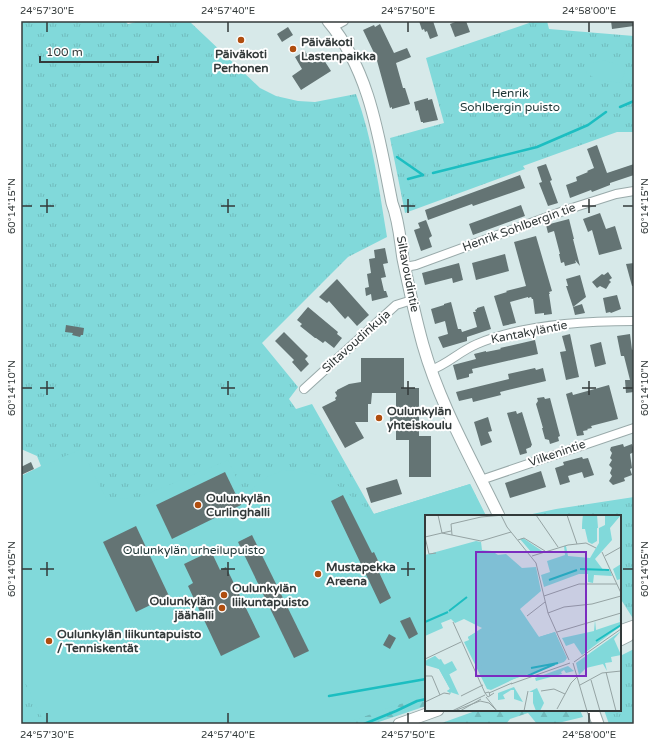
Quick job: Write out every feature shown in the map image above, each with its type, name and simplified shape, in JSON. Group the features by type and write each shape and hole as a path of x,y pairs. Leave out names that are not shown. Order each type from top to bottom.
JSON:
{"main road":[{"name":"Siltavoudintie","path":"331,24 358,70 372,109 392,203 400,230 405,267 412,300 431,370 444,401 498,515"},
{"path":"621,631 634,626"},
{"path":"621,640 628,636 634,630"},
{"path":"399,724 435,711"},
{"path":"593,711 598,724"}],"street":[{"path":"331,24 344,21"},
{"name":"Henrik Sohlbergin tie","path":"405,267 416,265 569,209 616,194 634,191"},
{"name":"Siltavoudinkuja","path":"304,389 396,305 412,300"},
{"name":"Kantakyläntie","path":"431,370 477,344 524,331 601,321 634,321"},
{"name":"Vilkenintie","path":"481,480 634,428"}],"green space":[{"name":"Oulunkylän urheilupuisto","path":"21,21 125,21 128,24 140,21 189,21 260,88 276,96 298,101 315,102 356,94 371,147 387,237 348,257 262,343 298,387 289,399 296,409 312,404 374,514 470,484 486,515 425,515 425,695 342,724 21,724 21,476 41,466 37,456 21,449"},
{"name":"Henrik Sohlbergin puisto","path":"529,21 547,21 549,29 634,36 634,132 617,132 523,166 525,169 405,213 390,138 444,123 426,58 529,23"},
{"path":"604,60 618,65 625,71 621,83 599,80 587,74 586,68 593,63"},
{"name":"Oulunkylän liikuntapuisto","path":"81,449 107,500 140,497 228,460 246,498 251,490 269,476 281,471 299,470 328,478 374,514 470,484 486,515 425,515 425,695 342,724 45,724 21,674 21,476"},
{"path":"634,497 634,620 621,600 621,515 528,515"},
{"path":"634,649 634,722 632,724 609,724 604,711 621,711 621,656"},
{"path":"425,677 425,706 373,724 268,724"},
{"path":"475,711 580,711 583,717 554,724 537,724 528,713 510,719 506,724 439,724"}],"building":[{"path":"419,21 433,21 438,36 430,39 427,31 425,32 424,29 422,30"},
{"path":"458,21 466,21 470,32 455,37 450,24"},
{"path":"611,21 634,21 634,26 612,29"},
{"path":"380,24 394,53 407,48 411,57 396,63 403,88 405,88 410,104 392,109 392,107 390,108 376,57 363,30"},
{"path":"288,27 293,35 282,42 277,34"},
{"path":"305,51 312,63 322,57 331,71 301,90 292,76 302,69 295,57"},
{"path":"428,98 428,100 432,99 438,120 423,123 421,122 418,110 416,111 414,102"},
{"path":"597,145 607,173 634,164 634,175 610,183 610,185 592,192 591,190 570,198 566,185 577,181 576,177 594,168 587,149"},
{"path":"546,164 558,203 548,206 539,183 542,182 537,167"},
{"path":"520,175 525,188 473,206 472,204 428,220 425,210"},
{"path":"521,205 525,216 473,235 469,224"},
{"path":"600,213 606,229 615,226 622,249 599,255 592,230 588,232 583,219"},
{"path":"569,219 580,266 575,260 576,263 565,266 564,262 561,263 554,231 548,233 546,225"},
{"path":"426,220 432,236 429,238 432,247 421,251 414,230 420,228 418,223"},
{"path":"536,236 552,291 549,292 549,294 552,314 535,314 533,299 528,297 510,302 516,323 503,326 494,296 526,286 514,242"},
{"path":"385,248 388,263 383,264 386,277 381,278 384,291 386,291 388,297 372,301 371,294 366,296 365,288 369,287 367,274 371,273 369,259 375,258 374,250"},
{"path":"505,254 509,271 476,280 472,263"},
{"path":"459,263 463,280 453,283 452,278 425,285 422,273"},
{"path":"634,263 634,286 632,286 626,264"},
{"path":"608,272 612,278 609,280 611,282 606,289 600,286 597,288 592,282 602,274 604,275"},
{"path":"580,275 586,297 573,307 566,286 568,286 566,279"},
{"path":"337,279 369,315 357,326 348,316 345,319 329,301 327,303 319,297"},
{"path":"617,295 621,309 611,313 606,313 603,298"},
{"path":"451,302 458,329 461,329 462,332 477,327 473,312 476,312 475,310 477,308 484,306 491,329 467,337 467,341 443,348 438,337 448,334 445,321 435,324 431,309"},
{"path":"582,304 585,313 575,315 573,307"},
{"path":"308,307 338,332 337,334 342,338 334,348 325,341 323,343 315,338 300,326 302,324 297,320"},
{"path":"66,325 84,328 83,335 80,337 72,335 73,333 65,332"},
{"path":"284,332 308,356 305,359 309,364 301,372 292,362 294,360 275,341"},
{"path":"570,334 579,377 566,380 560,352 566,351 562,336"},
{"path":"630,334 632,350 634,349 634,392 626,393 625,380 630,380 624,356 621,356 617,336"},
{"path":"535,340 538,354 472,369 473,373 469,374 469,377 457,380 453,365 476,359 474,354"},
{"path":"601,342 606,364 595,367 590,345"},
{"path":"361,358 404,358 404,388 419,388 419,436 431,436 431,477 409,477 409,440 396,440 396,425 390,425 390,414 396,414 396,393 372,393 371,404 368,404 368,422 355,422 364,438 345,448 322,407 336,400 335,398 337,396 335,392 337,390 349,384 361,382"},
{"path":"535,368 536,370 543,368 546,381 500,392 501,395 473,402 472,398 459,401 456,392 509,379 508,374"},
{"path":"609,385 618,419 591,426 592,428 583,431 584,435 577,436 566,394 572,392 573,395"},
{"path":"544,397 545,399 550,398 560,436 558,437 559,441 550,444 549,440 545,439 536,404 538,401 537,398"},
{"path":"516,411 517,414 522,412 532,445 526,449 527,453 520,455 507,413"},
{"path":"488,417 492,431 488,432 492,442 481,446 474,422"},
{"path":"623,444 624,447 632,444 634,452 630,454 632,468 630,469 632,475 624,478 625,481 613,485 609,481 612,476 610,473 612,468 609,465 612,460 610,458 612,453 610,450 611,447"},
{"path":"582,457 583,459 588,458 594,475 584,478 582,472 568,476 570,482 560,485 555,468 564,465 563,462"},
{"path":"31,462 34,469 21,475 21,467"},
{"path":"541,471 546,487 510,498 505,483"},
{"name":"Oulunkylän Curlinghalli","path":"225,472 241,505 172,539 156,505"},
{"path":"397,479 402,494 371,503 366,488"},
{"path":"343,495 372,553 374,552 381,567 377,568 391,598 380,604 331,501"},
{"path":"136,526 169,596 136,612 103,542"},
{"path":"252,535 309,651 294,658 238,542"},
{"name":"Oulunkylän jäähalli","path":"211,551 220,570 226,567 260,637 221,656 188,586 193,583 184,564"},
{"path":"410,617 418,634 409,639 400,621"},
{"path":"389,634 396,638 390,649 383,645"}],"waterway":[{"path":"620,107 634,101"},
{"path":"433,173 537,147 588,125 606,112"},
{"path":"397,157 423,175"},
{"path":"408,179 423,175"},
{"path":"329,696 425,679"},
{"path":"364,724 417,701 425,699"}],"place":[{"name":"Päiväkoti Perhonen","path":"241,40"},
{"name":"Päiväkoti Lastenpaikka","path":"293,49"},
{"name":"Oulunkylän yhteiskoulu","path":"379,418"},
{"name":"Oulunkylän Curlinghalli","path":"198,505"},
{"name":"Mustapekka Areena","path":"318,574"},
{"name":"Oulunkylän liikuntapuisto","path":"224,595"},
{"name":"Oulunkylän jäähalli","path":"222,608"},
{"name":"Oulunkylän liikuntapuisto / Tenniskentät","path":"49,641"}]}
